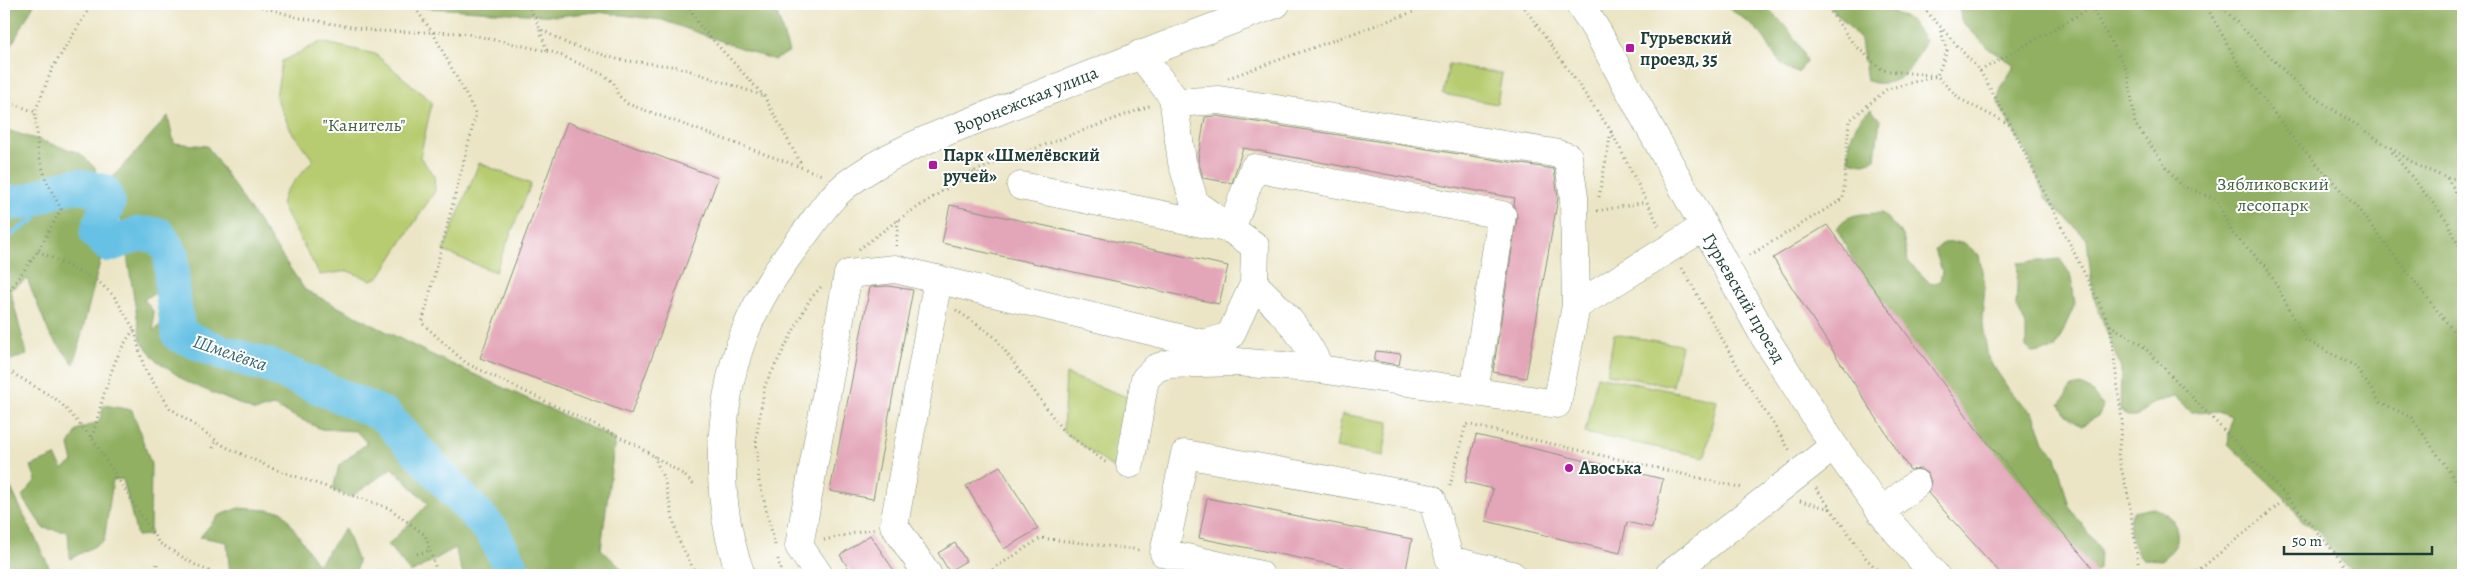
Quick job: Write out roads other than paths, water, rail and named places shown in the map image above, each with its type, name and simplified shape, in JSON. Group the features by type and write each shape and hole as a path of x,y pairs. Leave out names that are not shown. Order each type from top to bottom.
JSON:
{"street":[{"name":"Воронежская улица","path":"741,575 729,536 722,483 725,426 731,377 744,338 760,301 791,250 821,209 846,186 892,154 1140,54 1276,4"},
{"name":"Гурьевский проезд","path":"1580,4 1597,31 1764,336 1834,446 1881,512 1935,575"},
{"path":"819,575 784,550 848,274 895,269 937,287 1204,344 1230,336 1254,284 1254,246 1195,204 1182,162 1173,100 1140,54"},
{"path":"1119,464 1145,379 1156,368 1168,364 1237,362 1320,370 1557,404 1576,306 1574,197 1568,157 1218,100 1173,100"},
{"path":"1230,229 1254,168 1502,215 1474,392"},
{"path":"1021,186 1230,229"},
{"path":"1576,306 1704,228"},
{"path":"1254,284 1290,319 1312,350 1320,370"},
{"path":"928,575 894,526 937,287"},
{"path":"1669,575 1834,446"},
{"path":"1260,575 1164,553 1185,454 1432,499 1450,560 1457,569 1512,575"},
{"path":"1881,512 1916,484"}],"waterway":[{"name":"Шмелёвка","path":"4,201 23,202 58,189 76,186 103,191 108,203 97,233 109,245 138,234 159,235 171,254 172,291 179,335 221,352 270,366 384,415 492,531 515,575"},
{"path":"4,239 35,219 33,201"}],"place":[{"name":"Гурьевский проезд, 35","path":"1630,48"},
{"name":"Парк «Шмелёвский ручей»","path":"933,165"},
{"name":"Авоська","path":"1569,468"}],"park label":[{"name":"\"Канитель\"","path":"364,125"},
{"name":"Зябликовский лесопарк","path":"2273,194"}]}
